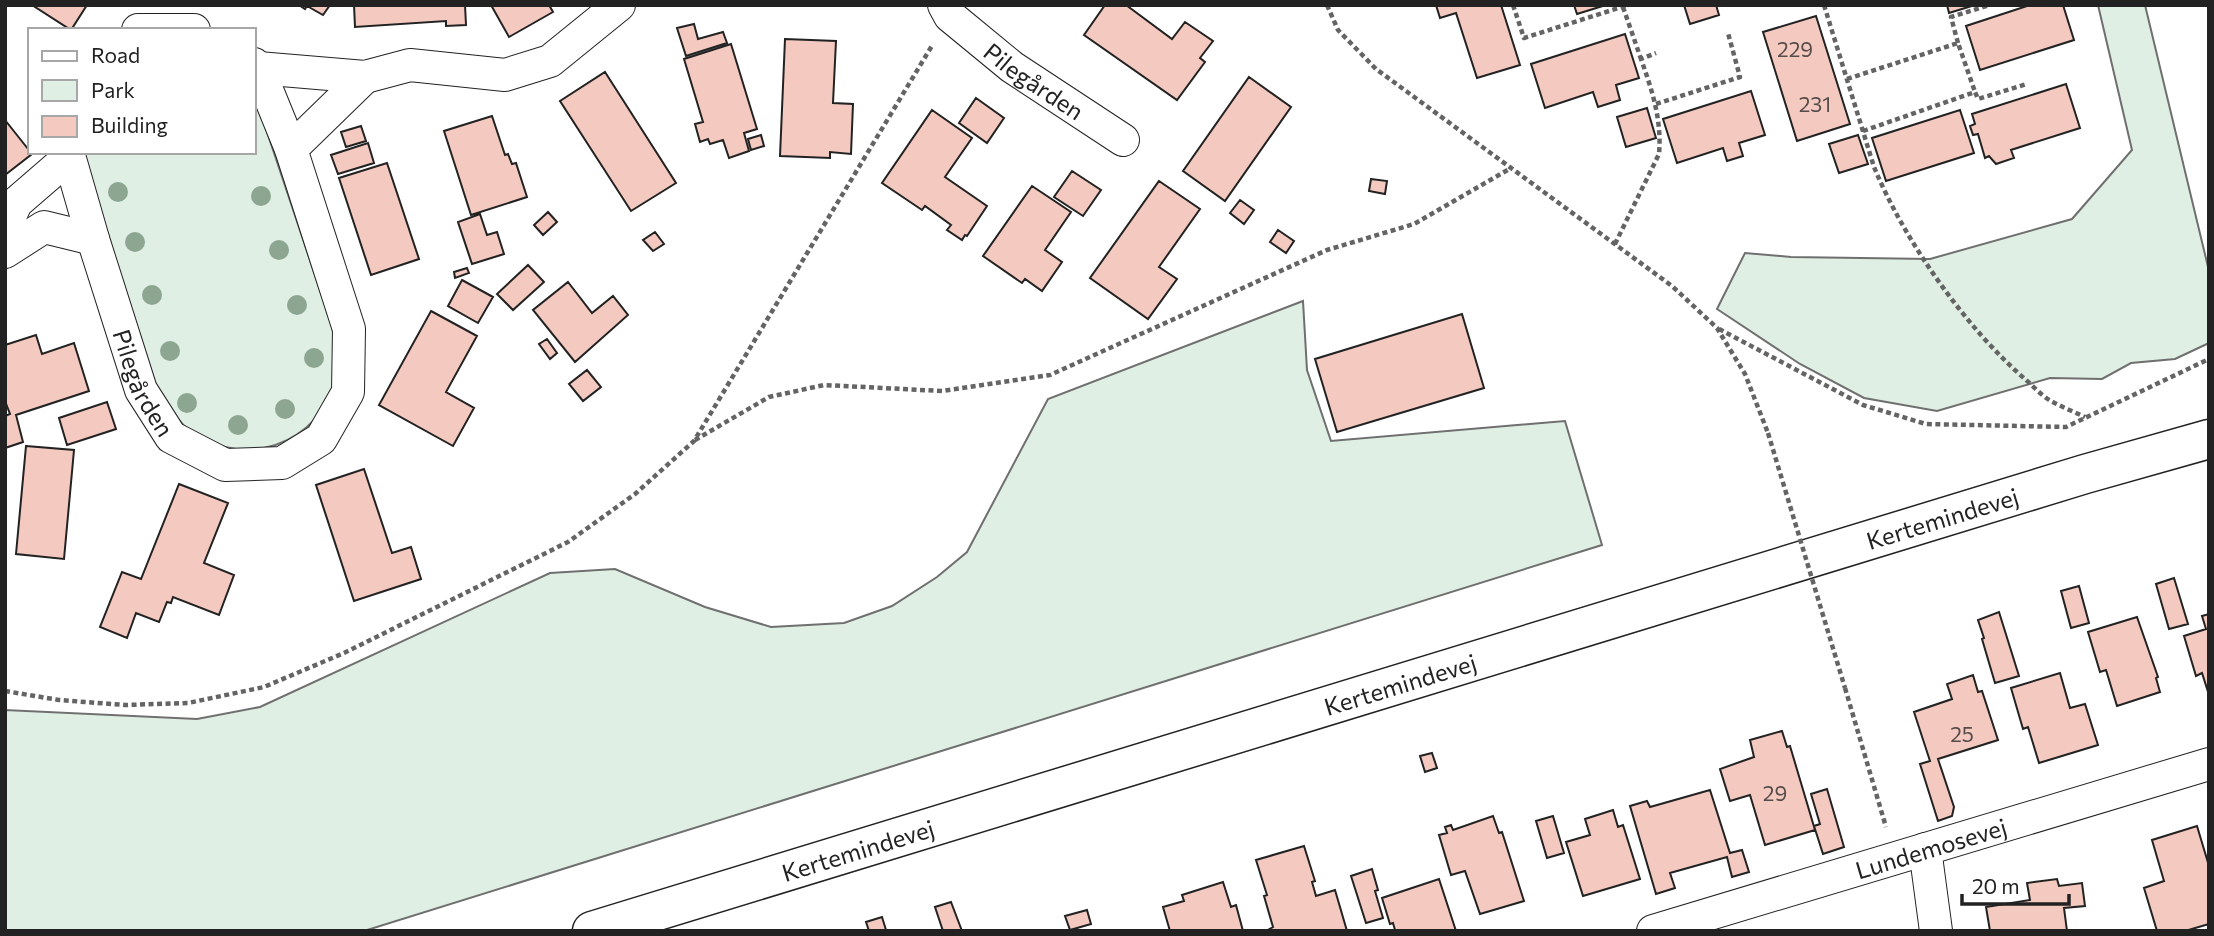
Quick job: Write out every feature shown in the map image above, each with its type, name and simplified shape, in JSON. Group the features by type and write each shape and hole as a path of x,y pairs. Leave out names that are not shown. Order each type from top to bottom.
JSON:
{"main road":[{"name":"Kertemindevej","path":"592,931 2085,474 2209,439"}],"street":[{"name":"Pilegården","path":"5,228 16,203 68,155 141,390 171,436 225,465 282,463 321,439 348,392 349,329 291,149 256,66 365,77 410,65 505,75 550,61 618,5"},
{"name":"Pilegården","path":"917,5 947,10 1012,67 1123,140"},
{"name":"Pilegården","path":"291,149 365,77"},
{"path":"5,253 44,227 93,239"},
{"name":"Lundemosevej","path":"1653,931 2209,764"},
{"path":"1910,854 1936,931"}],"path":[{"path":"1326,5 1338,30 1376,69 1672,286 1717,328 1863,405 1926,424 2067,428 2209,359"},
{"path":"1513,5 1524,38 1626,6 1656,104 1660,139 1659,154 1615,244"},
{"path":"1824,5 1882,188 1916,245 1957,305 2000,358 2049,400 2086,418"},
{"path":"1990,5 1951,17 1978,99 2027,84"},
{"path":"694,441 947,10"},
{"path":"1656,104 1740,77 1728,33"},
{"path":"1847,79 1958,43"},
{"path":"1641,59 1656,53"},
{"path":"1863,131 1975,92"},
{"path":"5,691 59,700 125,705 188,703 264,687 344,653 568,541 635,494 694,441 769,397 824,385 942,391 1050,375 1327,250 1414,224 1511,168"},
{"path":"1717,328 1745,374 1768,433 1845,688 1910,854"}],"green space":[{"path":"2098,5 2145,5 2209,271 2209,343 2175,359 2131,363 2102,379 2050,378 1937,411 1864,398 1800,364 1717,309 1745,253 1791,257 1930,259 2072,219 2132,150"},
{"path":"256,99 331,323 338,354 336,379 327,401 314,420 297,435 277,444 254,449 231,448 198,437 177,418 155,388 82,154 256,154"},
{"path":"1303,301 1307,370 1331,441 1565,421 1602,545 364,931 5,931 5,710 197,719 260,707 550,573 615,569 705,607 771,627 844,623 892,606 937,577 967,552 1048,399"}],"building":[{"path":"32,5 87,5 72,28 68,28"},
{"path":"299,5 330,5 323,15 307,6 305,9"},
{"path":"354,5 465,5 466,25 446,26 446,21 355,27"},
{"path":"491,5 549,5 553,12 509,37"},
{"path":"1105,5 1126,5 1172,39 1185,22 1213,41 1200,58 1205,62 1177,100 1084,35"},
{"path":"1436,5 1501,5 1520,65 1477,78 1456,13 1440,18"},
{"path":"1574,5 1606,5 1577,14"},
{"path":"1684,5 1716,5 1719,15 1690,24"},
{"path":"1947,5 1975,5 1949,13"},
{"path":"2030,5 2063,5 2074,40 1980,70 1966,26"},
{"path":"1816,16 1850,124 1797,141 1763,32"},
{"path":"694,24 698,39 723,32 727,43 686,56 677,28"},
{"path":"1625,34 1639,78 1616,85 1620,100 1598,107 1593,92 1545,108 1531,64"},
{"path":"785,39 836,41 833,103 853,104 851,154 830,152 830,158 780,156"},
{"path":"731,44 757,129 744,133 749,151 729,158 723,140 710,144 708,139 700,142 695,124 703,122 684,59"},
{"path":"605,72 676,183 631,211 560,101"},
{"path":"1249,77 1291,107 1225,201 1183,171"},
{"path":"2066,84 2080,128 2011,150 2014,158 1996,164 1989,156 1985,158 1978,134 1973,135 1970,126 1975,124 1972,114"},
{"path":"1751,91 1765,135 1739,143 1743,156 1727,161 1723,148 1677,163 1663,119"},
{"path":"976,98 1004,118 987,143 959,123"},
{"path":"1647,108 1656,138 1626,147 1617,117"},
{"path":"932,110 972,138 945,177 987,206 962,240 947,230 951,225 925,206 922,210 882,183"},
{"path":"1960,110 1974,153 1886,181 1872,138"},
{"path":"492,116 505,155 508,154 512,164 516,163 527,197 471,215 444,131"},
{"path":"5,120 28,149 28,154 32,154 5,175"},
{"path":"361,126 366,141 346,147 341,132"},
{"path":"761,135 764,146 751,150 748,139"},
{"path":"1858,135 1868,164 1839,173 1829,144"},
{"path":"368,143 374,163 338,174 331,155"},
{"path":"387,163 419,259 371,275 339,178"},
{"path":"1072,171 1101,190 1083,216 1054,197"},
{"path":"1371,179 1387,181 1385,194 1369,191"},
{"path":"1159,181 1200,209 1159,267 1177,279 1148,319 1090,278"},
{"path":"1032,186 1071,212 1045,250 1062,262 1042,291 1025,279 1022,283 983,256"},
{"path":"1240,200 1254,210 1244,224 1230,213"},
{"path":"548,212 557,222 543,235 534,225"},
{"path":"480,214 487,235 497,232 504,254 472,264 458,222"},
{"path":"1278,230 1294,241 1286,253 1270,242"},
{"path":"655,232 664,244 653,251 643,240"},
{"path":"528,265 544,282 513,310 497,294"},
{"path":"467,268 469,273 455,278 454,272"},
{"path":"462,280 493,297 478,323 448,306"},
{"path":"568,282 592,313 613,296 628,315 575,362 533,310"},
{"path":"431,311 477,336 446,392 474,408 453,446 379,405"},
{"path":"1462,314 1484,388 1337,432 1315,359"},
{"path":"36,335 42,354 74,343 89,391 16,415 23,442 5,448 5,416 10,414 5,401 5,345"},
{"path":"547,339 557,353 550,359 539,344"},
{"path":"587,370 601,387 583,401 569,384"},
{"path":"107,402 116,429 67,445 59,418"},
{"path":"26,446 74,450 64,559 16,554"},
{"path":"364,469 392,553 411,547 421,579 354,601 316,485"},
{"path":"179,484 228,503 204,563 234,575 219,615 173,597 171,603 167,602 159,622 136,613 127,638 100,627 122,572 141,579"},
{"path":"2174,578 2188,624 2169,629 2156,584"},
{"path":"2079,586 2089,623 2071,628 2061,591"},
{"path":"1999,612 2019,676 1995,683 1978,620"},
{"path":"2209,614 2209,695 2202,673 2196,676 2184,636 2206,629 2202,616"},
{"path":"2137,617 2158,677 2156,678 2160,692 2117,706 2106,670 2100,672 2088,632"},
{"path":"2060,673 2070,708 2085,704 2098,745 2039,763 2028,727 2023,729 2011,688"},
{"path":"1973,675 1978,692 1982,691 1998,740 1938,759 1954,807 1952,816 1938,821 1920,764 1930,761 1914,712 1952,699 1947,684"},
{"path":"1782,731 1787,747 1790,746 1815,830 1765,845 1750,795 1730,801 1720,769 1754,757 1750,740"},
{"path":"1432,753 1437,768 1425,772 1420,756"},
{"path":"1827,789 1844,847 1823,854 1814,826 1820,824 1811,794"},
{"path":"1710,790 1730,853 1742,850 1749,872 1732,877 1727,857 1670,873 1675,888 1656,894 1630,806 1647,801 1650,807"},
{"path":"1613,810 1618,827 1623,825 1640,879 1583,896 1566,842 1590,835 1585,819"},
{"path":"1493,816 1499,833 1502,832 1524,901 1480,914 1465,871 1451,875 1439,835 1447,833 1445,827 1451,825 1453,830"},
{"path":"1553,816 1564,853 1547,858 1536,821"},
{"path":"2197,826 2209,866 2209,924 2185,931 2157,931 2144,888 2164,881 2152,840"},
{"path":"1304,846 1315,881 1312,882 1316,896 1335,890 1347,931 1266,931 1273,927 1256,860"},
{"path":"1372,869 1383,918 1366,923 1351,876"},
{"path":"1439,879 1456,931 1393,931 1393,923 1390,924 1382,898"},
{"path":"2057,879 2059,886 2082,883 2085,906 2064,908 2067,931 1990,931 1986,907 2030,900 2027,883"},
{"path":"1223,882 1231,907 1236,905 1243,931 1170,931 1163,907 1184,901 1182,895"},
{"path":"951,902 962,931 943,931 935,907"},
{"path":"1087,910 1091,924 1070,930 1065,916"},
{"path":"882,917 886,930 869,931 866,922"}]}
